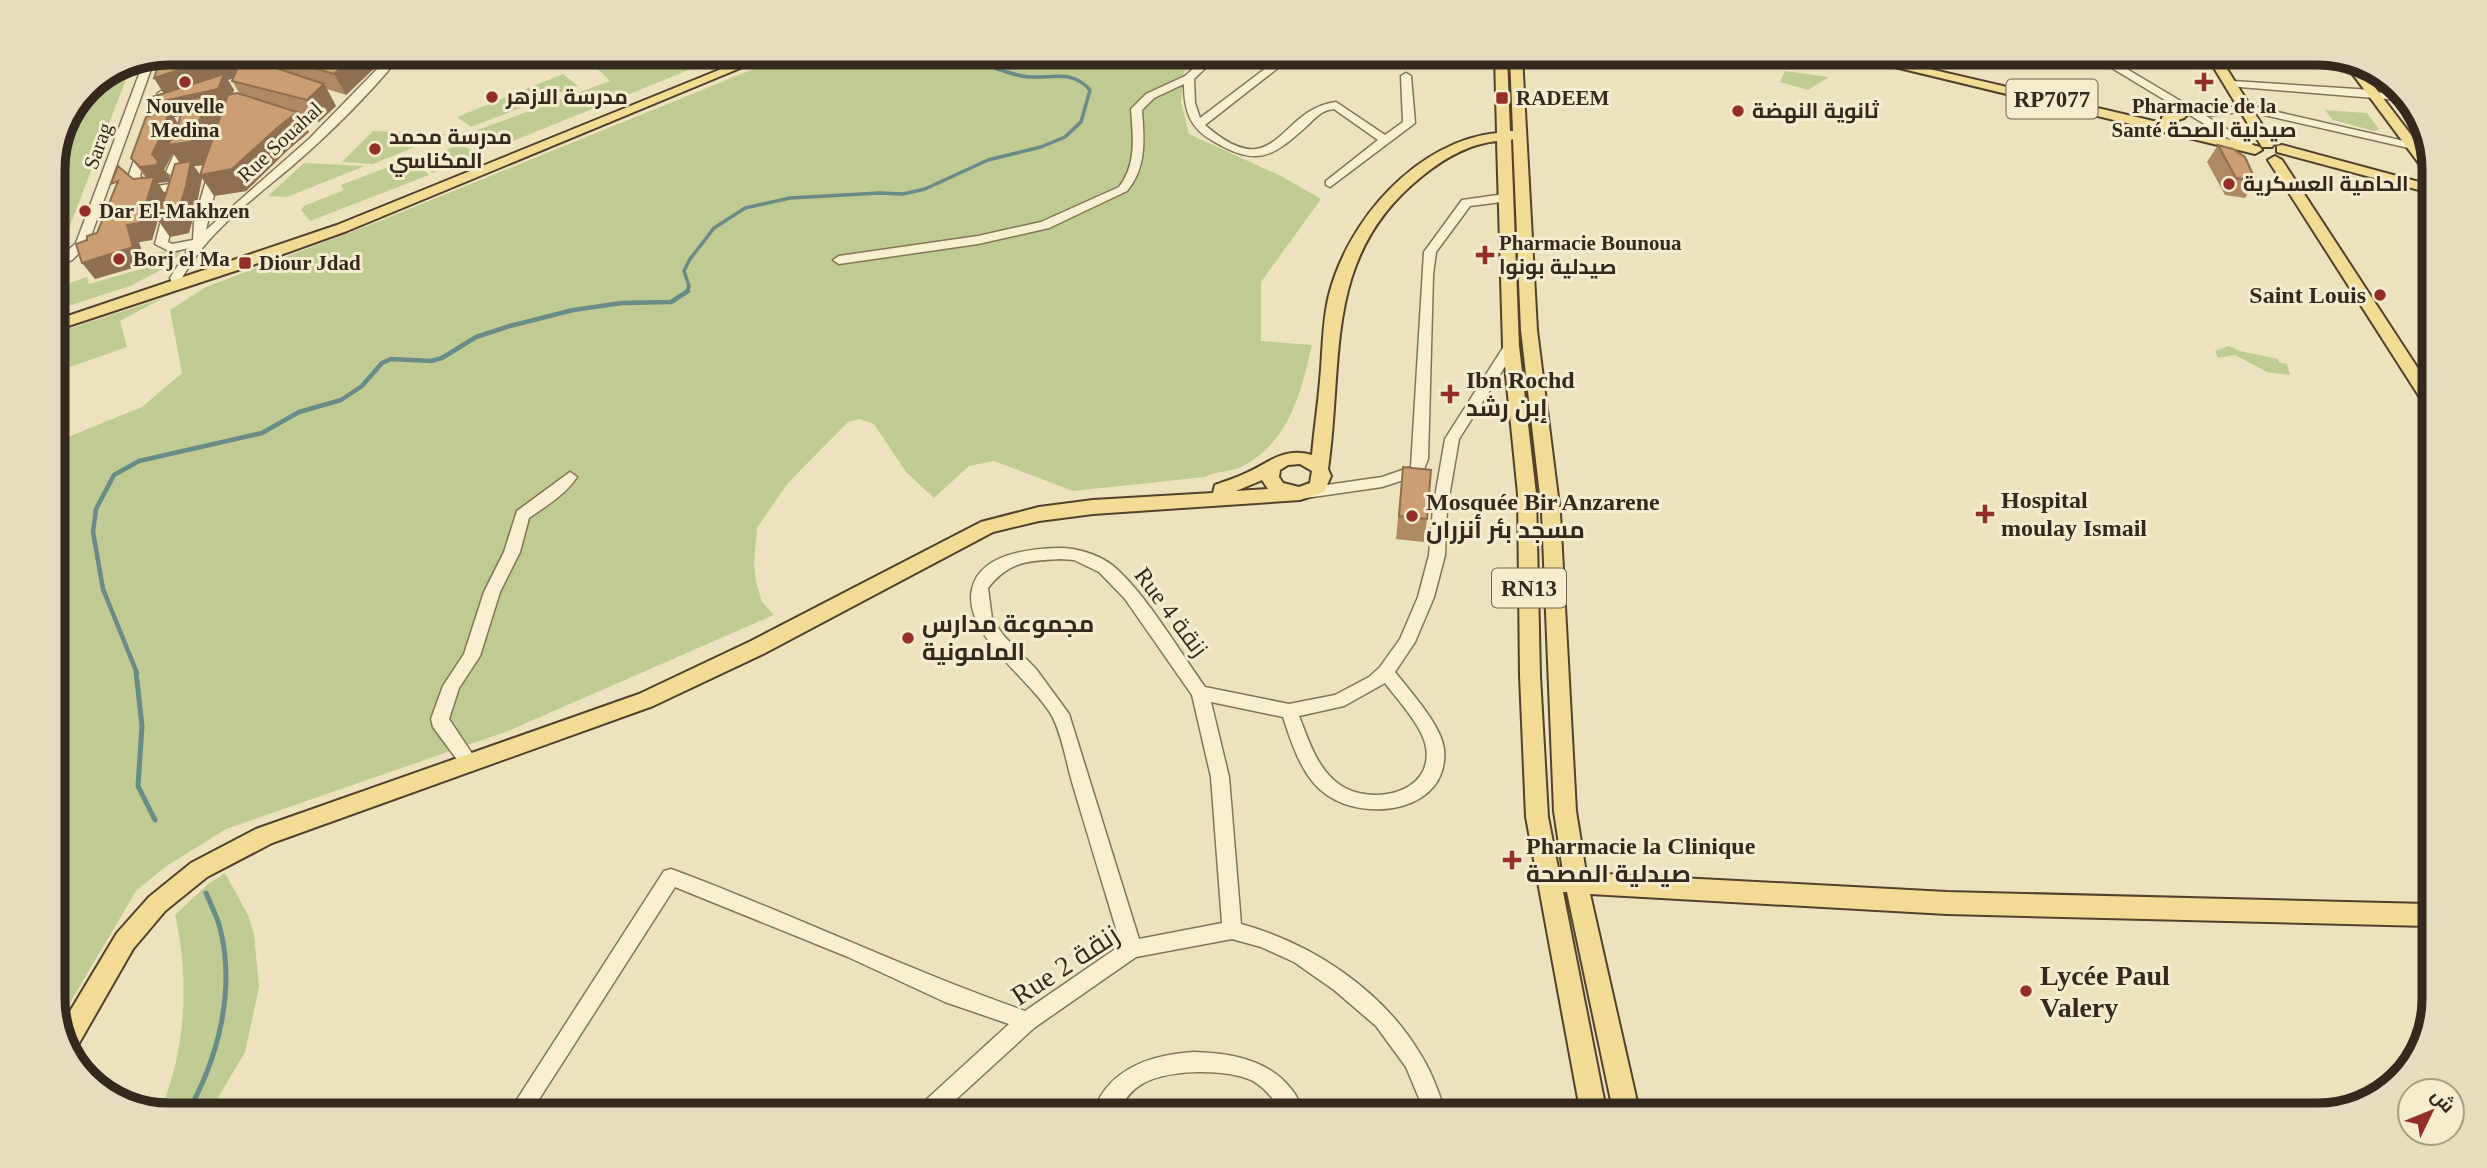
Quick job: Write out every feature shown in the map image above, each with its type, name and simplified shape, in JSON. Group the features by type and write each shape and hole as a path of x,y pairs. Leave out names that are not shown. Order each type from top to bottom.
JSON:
{"main road":[{"path":"65,322 335,221 724,65"},
{"path":"65,314 177,281 367,218 741,65"},
{"name":"RN13","path":"1502,65 1551,513 1564,811 1576,883 1624,1103"},
{"name":"RN13","path":"1515,65 1505,198 1511,346 1527,494 1530,676 1537,817 1592,1103"},
{"name":"RP7077","path":"1896,65 2262,145"},
{"name":"RP7077","path":"1922,65 2023,86 2262,145"},
{"path":"2219,65 2247,108 2262,145"},
{"path":"2356,72 2421,157"},
{"path":"2167,120 2179,115 2186,108"},
{"path":"70,1033 125,941 157,904 199,870 264,836 616,712 699,676 988,527 1062,510 1196,498 1298,494 1321,482 1322,425 1327,403 1339,287 1351,258 1386,206 1425,165 1461,144 1511,135"},
{"name":"RP7077","path":"2262,145 2260,155 2281,156 2422,187"},
{"path":"2281,156 2422,388"},
{"name":"RP7077","path":"2281,156 2422,195"},
{"path":"1196,498 1242,483 1280,461 1297,451 1322,425"},
{"path":"1298,494 1272,484 1270,473 1280,461 1300,458 1315,463 1321,470"},
{"path":"1549,881 1947,903 2422,915"}],"street":[{"name":"Rue Souahal","path":"196,247 317,128 349,104 387,65"},
{"path":"839,260 978,240 1045,225 1124,189 1132,179 1138,154 1136,109 1150,96 1189,78 1203,65"},
{"path":"1197,125 1277,65"},
{"path":"2113,65 2231,136"},
{"name":"Sarag","path":"65,258 82,244 147,67"},
{"path":"1331,183 1409,123 1406,76"},
{"path":"1189,78 1189,102 1197,125 1208,135 1240,150 1259,153 1273,146 1321,107 1331,105 1385,140"},
{"path":"2232,85 2393,97"},
{"path":"165,86 157,110 155,128 134,177 148,191 192,176 218,158"},
{"path":"2160,92 2262,145"},
{"path":"337,100 349,104"},
{"path":"1189,102 1218,109"},
{"path":"157,110 176,105"},
{"path":"2204,113 2247,108 2413,146"},
{"path":"189,127 184,148 172,172 192,176"},
{"path":"192,176 161,244 171,248 196,247"},
{"path":"177,281 196,247 200,222 192,176"},
{"path":"1298,494 1395,479 1417,470 1421,459 1430,252 1466,203 1505,198"},
{"path":"1200,694 1289,711 1338,701 1375,682 1386,672 1407,642 1426,597 1437,555 1440,509 1452,439 1511,346"},
{"path":"2412,373 2422,375"},
{"path":"1421,433 1452,439"},
{"path":"1321,470 1365,483"},
{"path":"470,764 442,727 440,719 451,686 472,656 492,592 512,552 522,515 558,490 570,477"},
{"name":"Rue 4 زنقة","path":"1132,949 1060,714 1030,674 998,641 984,620 979,587 994,569 1020,556 1060,553 1090,561 1117,578 1200,694 1220,777 1233,930"},
{"path":"1289,711 1307,761 1334,791 1360,802 1406,799 1428,781 1435,748 1430,734 1386,672"},
{"path":"525,1103 671,877 855,951 952,995 1027,1021"},
{"name":"Rue 2 زنقة","path":"937,1103 1027,1021 1132,949 1233,930 1264,939 1301,956 1341,983 1383,1019 1413,1060 1431,1103"},
{"path":"1111,1103 1130,1079 1153,1066 1186,1062 1221,1064 1256,1072 1281,1092 1288,1103"}],"green space":[{"path":"610,65 701,65 508,143 472,132 610,81 598,69"},
{"path":"763,65 1193,65 1184,71 1181,102 1189,134 1281,176 1321,199 1261,282 1261,341 1312,345 1303,381 1290,415 1271,445 1257,457 1241,467 1205,477 1073,491 994,461 969,466 934,498 906,472 874,424 859,419 848,422 787,484 757,528 754,563 756,582 762,602 774,615 508,731 226,829 165,867 136,891 66,1010 65,438 142,407 182,373 170,310 206,287 372,224"},
{"path":"1785,71 1829,77 1808,90 1780,82"},
{"path":"128,73 65,239 65,162 75,123 86,105 100,91"},
{"path":"563,74 578,86 471,127 457,117"},
{"path":"2325,110 2367,113 2379,129 2374,131 2333,120"},
{"path":"373,131 447,134 373,164 342,162"},
{"path":"461,144 479,155 432,173 420,160"},
{"path":"412,158 429,175 310,221 301,210 304,206 344,190 341,185"},
{"path":"304,163 365,166 287,197 268,196"},
{"path":"180,249 179,256 161,270 130,286 65,307 65,285 87,277 89,284 151,266 149,254"},
{"path":"163,298 120,321 127,347 65,369 65,330"},
{"path":"2229,346 2278,359 2279,362 2287,364 2290,375 2267,372 2235,355 2218,358 2215,351"},
{"path":"225,873 248,915 254,934 259,987 245,1052 215,1103 163,1102 175,1066 183,1016 183,966 175,915 208,884"}],"building":[{"path":"195,65 154,78 158,66"},
{"path":"267,65 324,84 307,100 232,81 238,67"},
{"path":"304,65 344,65 334,74"},
{"path":"224,74 218,89 150,104 152,97"},
{"path":"237,93 297,112 232,169 200,175 228,95"},
{"path":"209,96 191,142 168,145 178,126 184,100"},
{"path":"169,110 164,130 152,154 158,161 157,165 140,167 131,158 146,117"},
{"path":"2218,145 2233,149 2245,157 2256,181 2236,178"},
{"path":"191,161 177,216 158,220 175,164"},
{"path":"118,166 133,179 154,177 140,223 127,225 133,247 82,263 76,244 97,233 118,181 111,184"},
{"path":"1403,467 1431,470 1427,519 1399,516"}],"waterway":[{"path":"686,292 689,286 684,271 690,259 714,228 745,208 790,198 903,194 925,189 988,160 1041,147 1065,137 1081,122 1090,90 1084,84 1063,76 1027,77 997,69 998,65"},
{"path":"137,673 103,589 93,532 96,509 114,475 139,461 262,433 299,412 341,400 362,386 382,363 391,359 431,361 442,358 476,337 510,326 573,310 622,303 671,302 686,292"},
{"path":"136,672 142,726 138,786 155,820"},
{"path":"192,1103 215,1048 225,1000 224,952 219,924 206,893"}],"place":[{"name":"Nouvelle Medina","path":"185,82"},
{"name":"Pharmacie de la Santé صيدلية الصحة","path":"2204,82"},
{"name":"مدرسة الازهر","path":"492,97"},
{"name":"RADEEM","path":"1502,98"},
{"name":"ثانوية النهضة","path":"1738,111"},
{"name":"مدرسة محمد المكناسي","path":"375,149"},
{"name":"الحامية العسكرية","path":"2229,184"},
{"name":"Dar El-Makhzen","path":"85,211"},
{"name":"Pharmacie Bounoua صيدلية بونوا","path":"1485,255"},
{"name":"Borj el Ma","path":"119,259"},
{"name":"Diour Jdad","path":"245,263"},
{"name":"Saint Louis","path":"2380,295"},
{"name":"Ibn Rochd إبن رشد","path":"1450,394"},
{"name":"Hospital moulay Ismail","path":"1985,514"},
{"name":"Mosquée Bir Anzarene مسجد بئر أنزران","path":"1412,516"},
{"name":"مجموعة مدارس المامونية","path":"908,638"},
{"name":"Pharmacie la Clinique صيدلية المصحة","path":"1512,860"},
{"name":"Lycée Paul Valery","path":"2026,991"}]}
